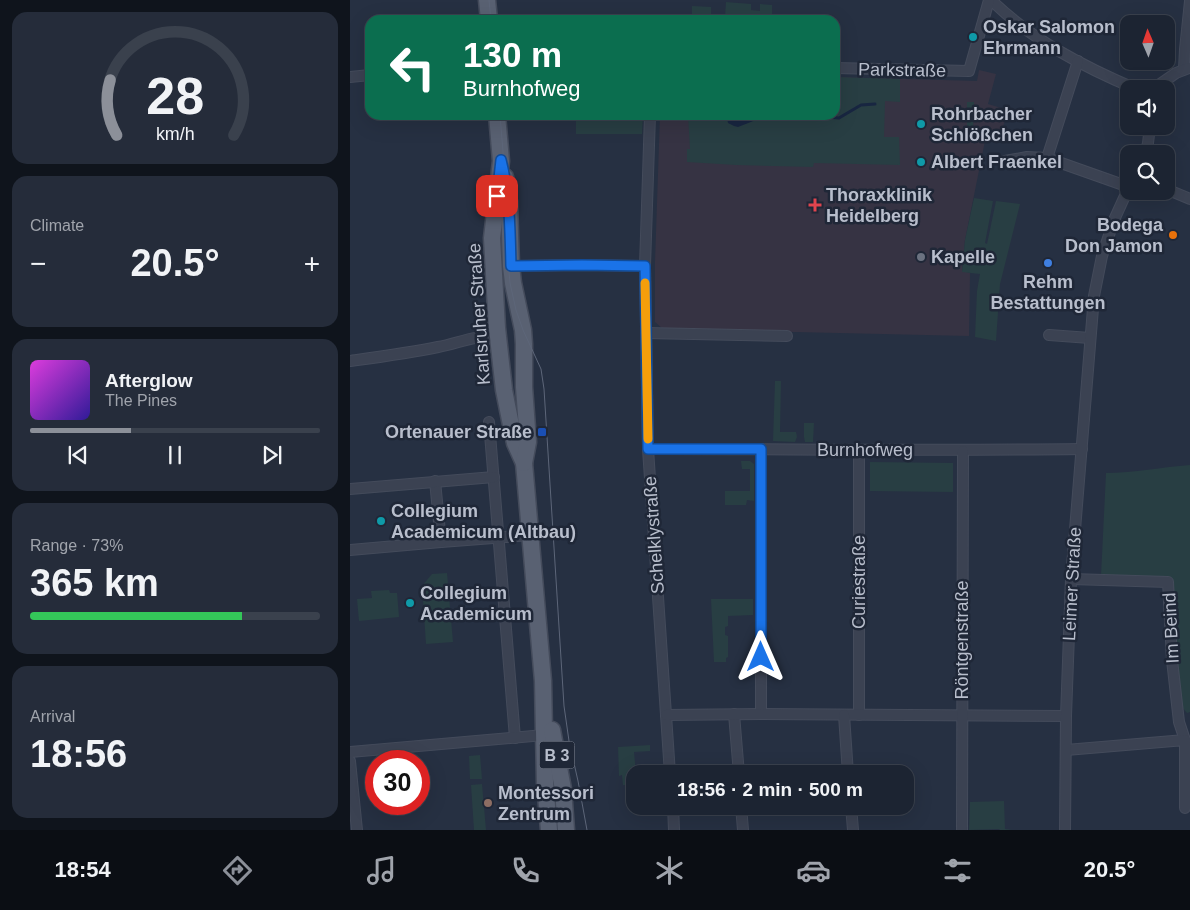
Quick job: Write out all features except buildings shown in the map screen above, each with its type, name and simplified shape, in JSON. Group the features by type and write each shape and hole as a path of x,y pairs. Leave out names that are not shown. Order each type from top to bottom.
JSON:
{"main road":[{"path":"487,0 488,15"},
{"name":"Karlsruher Straße","path":"497,120 501,160 509,202 513,283 523,330 528,442 524,463"},
{"name":"Karlsruher Straße","path":"501,160 492,238 498,336 504,390 510,420 524,463 543,681 545,782 549,830"},
{"name":"B 3","path":"498,336 506,343 515,364 517,378 524,386"},
{"name":"Karlsruher Straße","path":"543,681 563,789 566,830"}],"street":[{"path":"990,0 1032,35 1120,82"},
{"name":"Parkstraße","path":"840,68 969,71 990,0"},
{"path":"1168,80 1187,68 1185,49 1190,1"},
{"path":"1047,158 1078,61"},
{"path":"350,77 365,76"},
{"name":"Schelklystraße","path":"650,120 645,266 648,449 669,765"},
{"path":"1005,161 1026,157 1047,158 1120,184"},
{"path":"1175,193 1190,199"},
{"name":"Leimer Straße","path":"1065,830 1066,716 1071,579 1090,338 1094,296 1102,256 1123,200"},
{"path":"511,266 645,266"},
{"path":"646,333 787,336"},
{"path":"1049,335 1090,338"},
{"path":"350,361 406,354 474,338 498,336"},
{"path":"489,422 516,738"},
{"name":"Burnhofweg","path":"648,449 1082,450"},
{"path":"761,449 761,714"},
{"name":"Curiestraße","path":"859,449 860,715"},
{"name":"Röntgenstraße","path":"962,830 963,451"},
{"path":"350,488 494,477"},
{"path":"435,482 440,542"},
{"path":"350,550 531,535"},
{"name":"Im Beind","path":"1071,579 1168,582 1172,660 1179,722 1185,740 1185,808"},
{"path":"734,714 738,765"},
{"path":"666,715 1066,716"},
{"path":"844,715 847,765"},
{"path":"350,752 544,735"},
{"path":"1066,750 1185,740"},
{"path":"350,761 357,830"},
{"path":"673,815 674,830"},
{"path":"742,815 743,830"},
{"path":"852,815 853,830"}],"shaded area":[{"name":"Thoraxklinik Heidelberg","path":"979,70 996,74 988,104 1008,110 1001,134 987,131 965,240 962,271 970,273 969,336 663,329 655,322 660,120 840,120 840,77 977,81"}],"green space":[{"path":"726,2 751,4 751,10 760,11 760,4 772,5 772,15 725,15"},
{"path":"692,6 711,7 711,15 692,15"},
{"path":"840,77 900,79 900,102 885,101 884,137 899,137 900,165 814,163 813,167 687,162 687,149 690,149 688,120 840,120"},
{"path":"967,102 974,102 973,130 967,130"},
{"path":"576,120 643,120 642,134 576,134"},
{"path":"974,198 993,201 985,243 987,244 996,201 1020,204 1000,284 996,341 975,337 977,291 980,274 962,272 965,240"},
{"path":"775,381 781,381 780,432 796,432 795,442 773,441"},
{"path":"804,423 814,423 813,442 805,442"},
{"path":"741,461 750,461 754,464 754,501 747,500 746,505 725,505 725,491 750,491 750,469 742,469"},
{"path":"870,462 953,463 953,492 870,491"},
{"path":"1190,465 1190,712 1187,713 1181,706 1172,578 1101,576 1106,473"},
{"path":"447,573 453,642 426,644 422,586 432,574"},
{"path":"389,590 390,593 397,593 399,617 359,621 357,599 372,598 371,591"},
{"path":"711,599 753,599 753,615 728,616 728,626 725,627 725,635 728,636 728,657 726,662 714,662"},
{"path":"650,745 650,751 634,752 635,765 626,765 626,785 623,785 622,775 619,776 618,747"},
{"path":"480,755 482,779 470,779 469,756"},
{"path":"482,784 486,830 474,830 471,785"},
{"path":"1004,801 1005,829 1012,830 969,830 970,802"}],"water":[{"path":"727,120 756,120 738,127 728,123"}],"waterway":[{"path":"840,117 861,105 875,104"}],"tram line":[{"path":"489,0 490,15"},
{"path":"500,120 510,283 523,330 541,369 544,389 564,706 587,830"}],"slow traffic":[{"path":"645,283 648,439"}],"place":[{"name":"Oskar Salomon Ehrmann","path":"973,37"},
{"name":"Rohrbacher Schlößchen","path":"921,124"},
{"name":"Albert Fraenkel","path":"921,162"},
{"name":"Thoraxklinik Heidelberg","path":"815,205"},
{"name":"Bodega Don Jamon","path":"1173,235"},
{"name":"Kapelle","path":"921,257"},
{"name":"Rehm Bestattungen","path":"1048,263"},
{"name":"Ortenauer Straße","path":"542,432"},
{"name":"Collegium Academicum (Altbau)","path":"381,521"},
{"name":"Collegium Academicum","path":"410,603"},
{"name":"Montessori Zentrum","path":"488,803"}],"route":[{"path":"497,196 501,160 509,202 511,266 645,266 648,449 761,449 761,657"}]}
